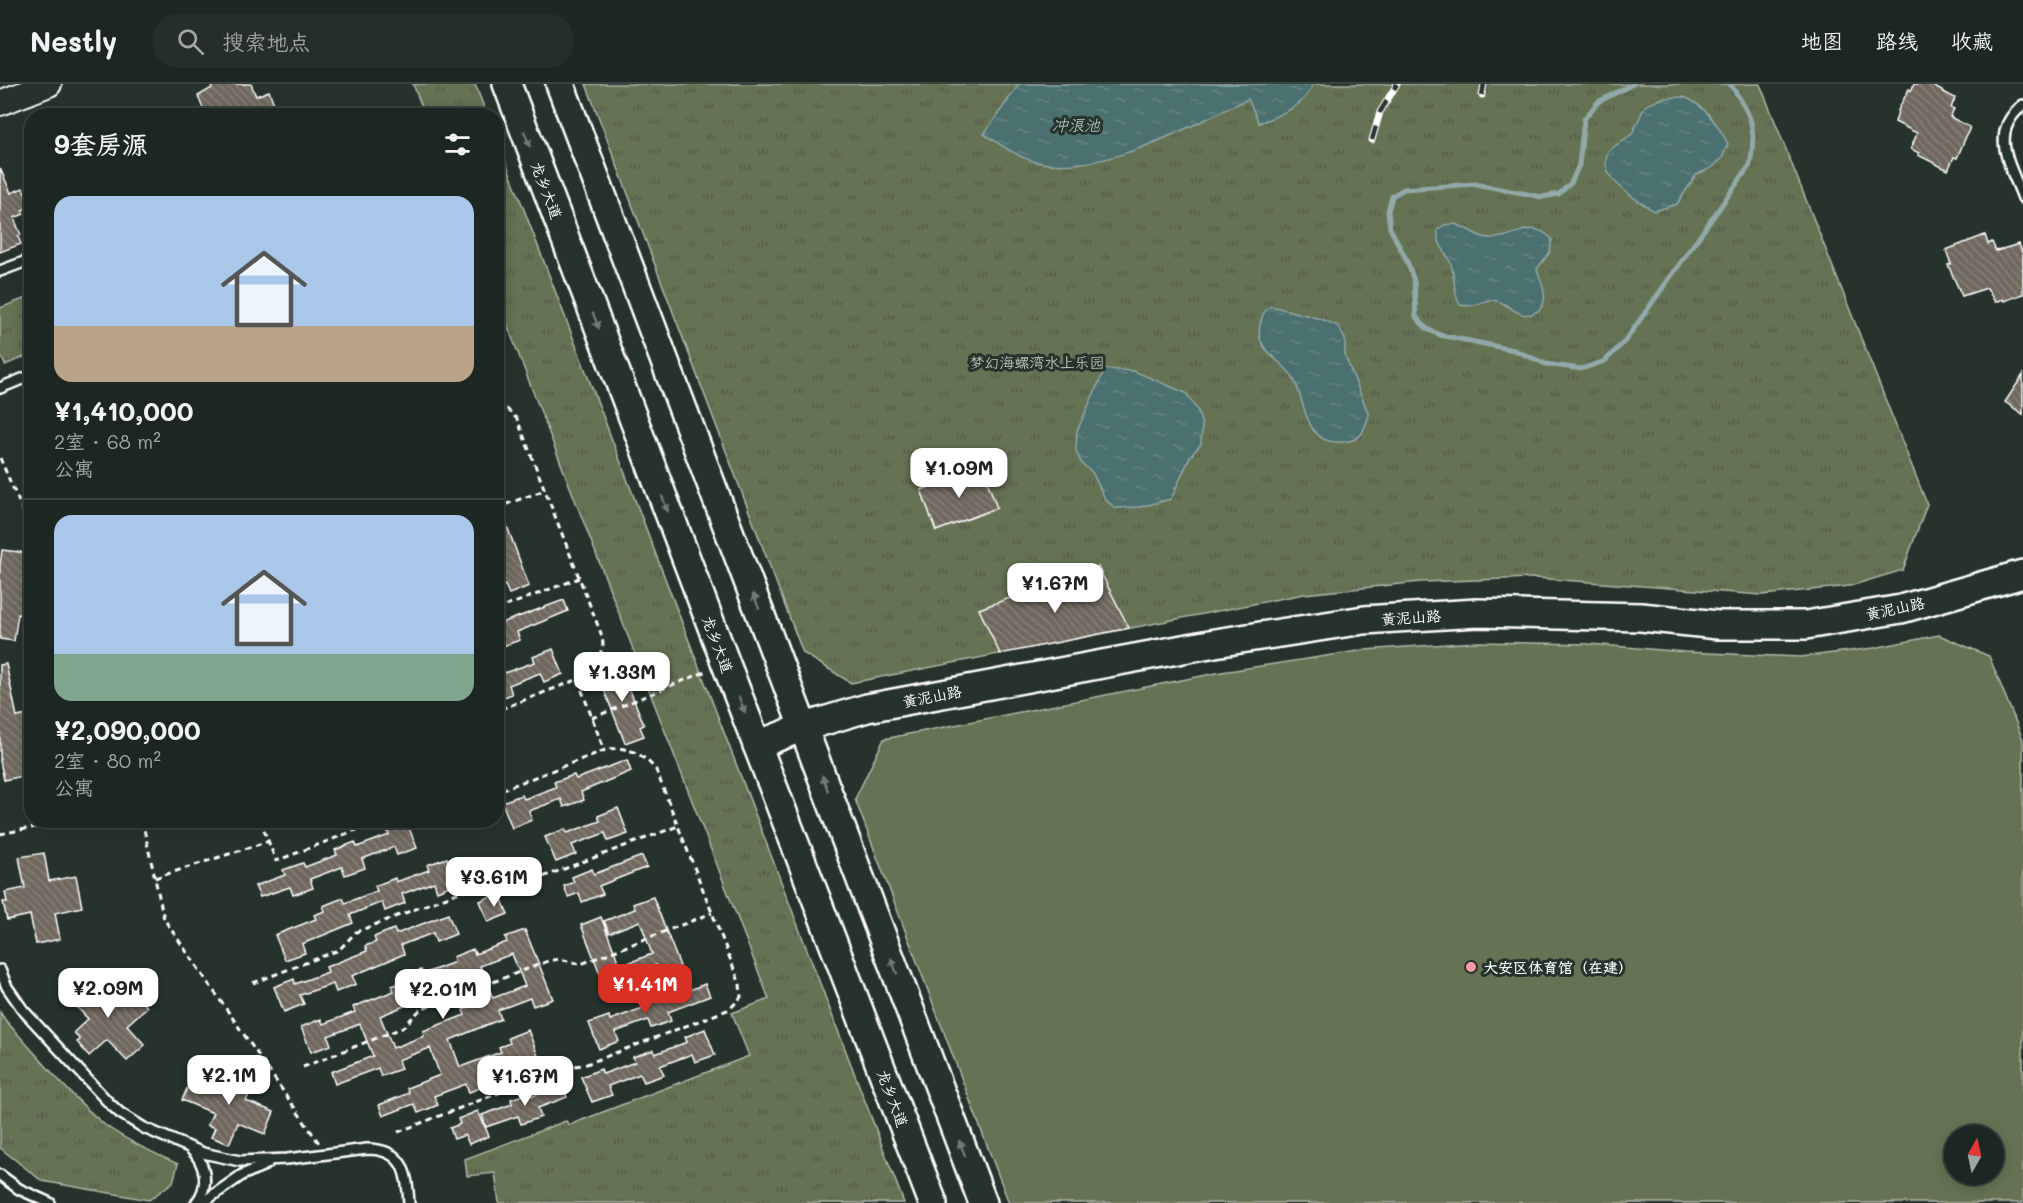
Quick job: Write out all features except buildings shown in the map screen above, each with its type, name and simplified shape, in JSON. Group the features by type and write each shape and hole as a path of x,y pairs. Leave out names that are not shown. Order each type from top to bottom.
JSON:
{"main road":[{"name":"龙乡大道","path":"507,84 933,1203"},
{"path":"560,84 983,1203"},
{"name":"黄泥山路","path":"757,745 804,727 867,708 1215,643 1364,620 1477,613 1641,617 1718,625 1806,625 1901,609 2023,574"}],"street":[{"path":"0,103 49,84"}],"lane":[{"path":"2023,105 2012,115 2003,137 2006,154 2023,198"},
{"path":"0,271 24,262"},
{"path":"0,388 24,378"},
{"path":"0,970 7,987 23,1010 114,1108 144,1128 227,1160 252,1162 367,1149 389,1153 396,1158 404,1170 409,1203"},
{"path":"186,1146 198,1157 205,1174 202,1193 196,1203"},
{"path":"202,1203 252,1170 287,1159"},
{"path":"0,1175 20,1190 50,1203"}],"path":[{"path":"504,409 517,419 602,636 603,644 595,666 585,677 504,708"},
{"path":"0,458 24,514"},
{"path":"504,505 544,490"},
{"path":"504,607 579,578"},
{"path":"592,718 726,664"},
{"path":"578,680 604,750"},
{"path":"398,1132 566,1067 584,1065 730,1009 741,997 740,984 656,770 651,763 639,753 623,748 604,750 504,789"},
{"path":"252,983 339,950 356,932 501,876 517,874 529,879 540,878 678,826"},
{"path":"0,834 31,828"},
{"path":"144,828 164,919 326,1154"},
{"path":"263,828 276,861 361,828"},
{"path":"156,878 269,841"},
{"path":"303,1066 402,1028 420,1010 548,961 559,959 581,964 712,913"}],"green space":[{"path":"413,84 475,84 484,108 422,108"},
{"name":"梦幻海螺湾水上乐园","path":"586,84 1760,84 1927,504 1903,570 1850,586 1762,595 1536,578 1420,582 1304,594 851,683 803,653"},
{"path":"504,157 904,1203 499,1203 495,1173 467,1176 465,1159 566,1121 569,1125 749,1056 732,1013 769,999 504,317"},
{"path":"24,299 24,357 5,365 0,353 0,308"},
{"name":"大安区体育馆（在建）","path":"1939,635 1989,656 2023,740 2023,1203 1009,1203 855,799 884,739 1222,672 1365,650 1475,642 1589,644 1685,652 1801,657 1874,648"},
{"path":"0,1012 66,1088 105,1125 131,1141 178,1164 173,1182 149,1200 42,1181 0,1148"}],"water":[{"name":"冲浪池","path":"1019,84 1313,84 1298,104 1259,123 1248,99 1173,135 1117,156 1062,165 1029,160 984,134"},
{"path":"1684,97 1692,100 1710,116 1728,144 1722,158 1713,167 1696,175 1677,204 1654,211 1612,178 1606,163 1608,151 1632,134 1645,106 1663,98"},
{"path":"1454,224 1489,238 1498,238 1529,229 1544,232 1552,239 1550,252 1537,269 1544,292 1541,308 1533,314 1526,315 1492,300 1471,306 1460,305 1452,267 1438,235 1438,230 1444,225"},
{"path":"1271,306 1321,319 1338,326 1345,339 1345,356 1369,415 1361,434 1355,439 1343,442 1330,441 1320,437 1313,429 1292,376 1270,354 1261,341 1259,334 1261,319"},
{"path":"1105,369 1134,371 1186,393 1198,411 1202,426 1201,444 1190,457 1171,499 1140,507 1115,508 1105,499 1092,472 1082,464 1076,452 1077,431"}],"waterway":[{"path":"1633,84 1598,102 1584,119 1579,165 1571,183 1559,194 1542,197 1475,184 1404,189 1392,196 1388,211 1390,228 1407,261 1414,281 1416,317 1427,329 1440,335 1514,350 1546,364 1581,369 1605,361 1625,341 1750,165 1753,141 1751,122 1730,84"}],"railway":[{"path":"1372,140 1380,112 1397,84"},
{"path":"1482,95 1484,84"}],"place":[{"name":"大安区体育馆（在建）","path":"1471,967"}]}
